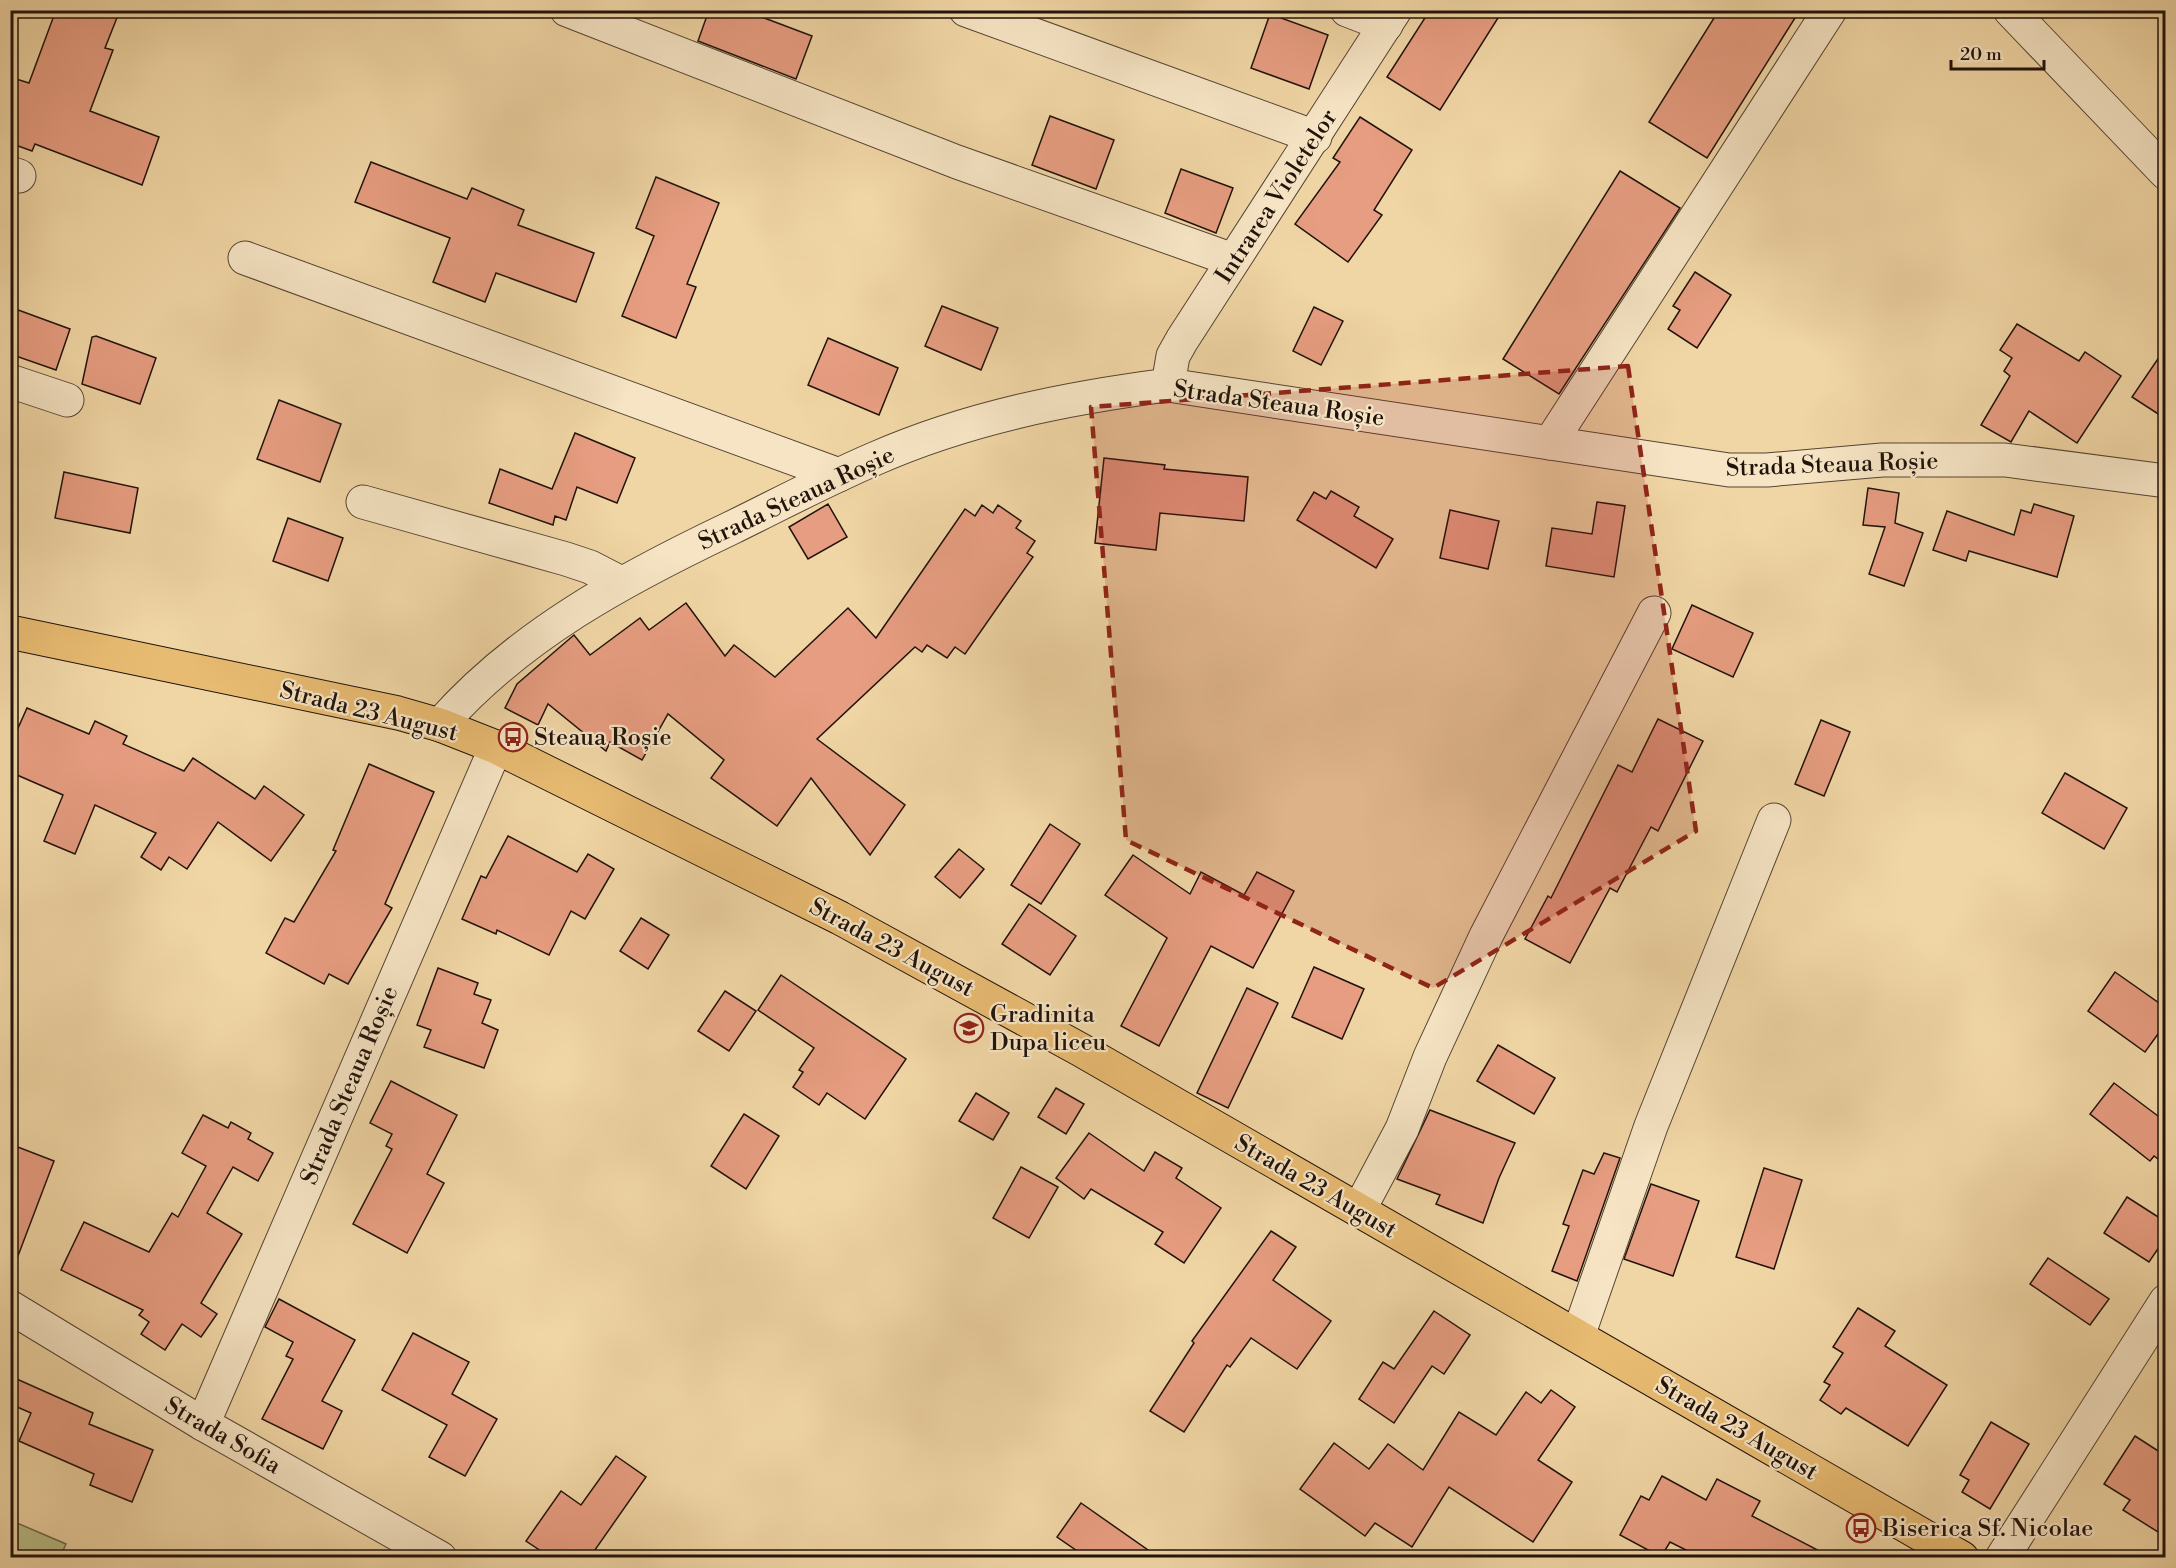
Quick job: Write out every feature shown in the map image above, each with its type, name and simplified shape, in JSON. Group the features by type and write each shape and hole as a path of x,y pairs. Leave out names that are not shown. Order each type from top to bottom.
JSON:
{"main road":[{"name":"Strada 23 August","path":"10,632 398,713 440,725 496,747 840,918 1081,1050 1962,1557"}],"street":[{"path":"567,10 957,162 1233,260"},
{"path":"966,10 1315,137"},
{"path":"1347,10 1391,18"},
{"path":"1550,443 1830,10"},
{"path":"2010,10 2166,173"},
{"name":"Intrarea Violetelor","path":"1168,385 1173,356 1391,18"},
{"path":"245,258 839,476"},
{"path":"10,381 67,400"},
{"name":"Strada Steaua Roșie","path":"440,725 458,704 497,669 547,630 621,583 839,476 930,437 1033,407 1085,396 1168,385 1729,470 1767,470 1882,460 2005,460 2166,481"},
{"path":"363,502 566,559 590,567 621,583"},
{"path":"1359,1210 1402,1129 1430,1057 1486,936 1654,613"},
{"name":"Strada Steaua Roșie","path":"203,1424 496,747"},
{"path":"1578,1336 1651,1126 1774,820"},
{"path":"2002,1557 2166,1301"},
{"name":"Strada Sofia","path":"10,1307 203,1424 440,1557"}],"highlighted area":[{"path":"1628,366 1696,831 1433,988 1126,840 1091,407"}],"green space":[{"path":"10,1520 66,1544 60,1557 11,1557"}],"building":[{"path":"56,10 120,10 105,48 113,50 90,111 159,137 142,185 35,144 32,151 10,143 10,77 29,83"},
{"path":"709,10 743,10 812,36 796,79 698,41"},
{"path":"1430,10 1503,10 1440,110 1387,77"},
{"path":"1719,10 1800,10 1707,158 1649,122"},
{"path":"1270,14 1328,35 1309,89 1251,68"},
{"path":"1050,116 1114,140 1096,189 1032,165"},
{"path":"1360,117 1412,150 1374,210 1382,215 1348,262 1295,224 1340,162 1333,158"},
{"path":"371,162 467,199 472,188 524,210 518,225 594,253 576,302 496,273 485,302 433,282 450,238 355,202"},
{"path":"1181,169 1233,188 1216,233 1165,213"},
{"path":"1620,171 1680,208 1559,394 1503,359"},
{"path":"656,177 719,203 687,284 696,287 676,338 622,316 654,236 636,228"},
{"path":"1695,272 1731,295 1697,348 1668,329 1680,310 1673,306"},
{"path":"942,306 998,328 981,370 925,346"},
{"path":"10,307 70,329 56,370 10,354"},
{"path":"1314,307 1343,321 1321,365 1293,351"},
{"path":"2017,324 2079,361 2085,352 2121,376 2077,443 2029,411 2011,442 1981,425 2010,376 2004,371 2012,358 2000,350"},
{"path":"96,336 156,358 140,404 82,384 92,337"},
{"path":"828,338 898,368 879,415 808,385"},
{"path":"2166,347 2166,419 2132,397"},
{"path":"279,400 341,424 320,482 257,459"},
{"path":"575,433 635,458 617,503 577,487 566,520 555,516 553,525 489,503 500,469 552,489"},
{"path":"1104,458 1165,465 1164,469 1248,477 1244,521 1160,513 1156,550 1095,543"},
{"path":"64,472 138,488 130,533 55,518"},
{"path":"1868,488 1899,493 1895,523 1923,533 1904,586 1869,574 1885,527 1863,525"},
{"path":"1331,491 1359,507 1354,516 1393,539 1376,568 1297,520 1314,492 1326,499"},
{"path":"1597,502 1625,506 1614,577 1546,566 1552,528 1592,534"},
{"path":"828,504 847,537 808,559 789,527"},
{"path":"2034,504 2074,516 2057,577 1969,551 1966,561 1933,550 1947,511 2014,535 2021,510 2031,513"},
{"path":"982,505 993,513 998,505 1021,521 1016,528 1035,541 1027,553 1033,557 965,654 955,647 947,658 927,645 922,652 915,647 817,739 905,805 870,855 811,778 777,826 711,778 724,760 668,714 642,760 610,742 606,751 548,704 538,725 505,708 517,684 574,635 590,655 640,618 649,630 686,603 725,656 734,645 775,677 848,608 876,638 965,509 975,516"},
{"path":"1450,510 1499,521 1488,569 1440,558"},
{"path":"288,518 343,538 328,581 273,561"},
{"path":"1692,605 1753,633 1733,677 1672,649"},
{"path":"27,708 89,734 95,721 127,736 123,744 184,771 193,758 255,799 264,786 304,815 271,861 218,822 187,869 169,857 161,870 141,857 156,833 95,805 75,854 44,841 63,795 10,772 10,746"},
{"path":"1658,719 1703,741 1658,831 1651,827 1617,892 1610,888 1570,963 1525,939 1548,896 1551,898 1618,765 1632,772"},
{"path":"1821,720 1850,732 1824,796 1795,784"},
{"path":"369,764 434,792 385,904 392,908 348,984 329,974 324,984 266,953 285,918 294,922 336,851 333,850"},
{"path":"2065,773 2127,808 2104,849 2042,813"},
{"path":"1050,824 1080,844 1041,904 1011,885"},
{"path":"508,836 577,872 588,854 614,869 585,919 571,911 549,955 497,930 496,934 462,919 481,876 486,878"},
{"path":"959,849 984,869 960,898 935,877"},
{"path":"1133,855 1190,894 1201,872 1244,895 1257,872 1294,891 1253,968 1211,946 1159,1046 1121,1026 1167,938 1105,895"},
{"path":"1029,904 1076,936 1050,975 1002,944"},
{"path":"641,918 669,935 648,969 620,951"},
{"path":"1314,967 1364,989 1342,1039 1292,1017"},
{"path":"438,968 478,983 474,994 491,1000 482,1023 498,1030 484,1068 424,1047 431,1030 417,1025"},
{"path":"2115,972 2166,1008 2166,1023 2145,1052 2088,1011"},
{"path":"781,975 906,1059 865,1119 827,1093 819,1105 793,1087 803,1072 799,1070 814,1048 758,1010"},
{"path":"1247,988 1278,1003 1228,1108 1197,1093"},
{"path":"725,991 756,1011 729,1051 698,1031"},
{"path":"1498,1045 1555,1078 1534,1114 1477,1081"},
{"path":"391,1081 457,1115 427,1174 444,1183 407,1253 353,1224 392,1149 386,1146 392,1134 370,1123"},
{"path":"2114,1083 2166,1122 2166,1165 2154,1156 2150,1161 2090,1114"},
{"path":"1056,1088 1084,1104 1066,1134 1038,1117"},
{"path":"976,1093 1009,1113 993,1140 959,1121"},
{"path":"1430,1110 1515,1143 1499,1178 1483,1223 1436,1204 1440,1195 1397,1179"},
{"path":"744,1114 779,1136 746,1189 711,1166"},
{"path":"203,1115 228,1128 231,1122 251,1133 248,1139 273,1153 258,1181 233,1167 207,1213 242,1234 201,1303 217,1314 201,1337 182,1324 165,1350 141,1334 149,1322 139,1315 143,1310 61,1270 84,1222 149,1252 172,1213 178,1217 206,1166 182,1153"},
{"path":"1089,1133 1144,1171 1155,1152 1182,1168 1176,1178 1221,1208 1184,1263 1155,1244 1163,1232 1091,1189 1084,1199 1056,1178"},
{"path":"10,1144 54,1161 13,1269 10,1268"},
{"path":"1604,1153 1620,1158 1577,1281 1552,1271 1569,1226 1563,1224 1583,1170 1594,1174"},
{"path":"1021,1167 1058,1187 1029,1238 993,1218"},
{"path":"1764,1168 1802,1180 1774,1269 1736,1257"},
{"path":"1651,1184 1699,1201 1673,1276 1624,1259"},
{"path":"2127,1197 2166,1222 2166,1237 2149,1262 2104,1233"},
{"path":"1271,1231 1296,1247 1273,1280 1331,1321 1297,1369 1251,1338 1230,1367 1227,1365 1184,1432 1150,1411 1194,1343 1192,1341"},
{"path":"2048,1258 2109,1299 2090,1325 2030,1284"},
{"path":"279,1299 355,1340 322,1401 342,1411 323,1449 262,1419 293,1359 286,1356 293,1342 265,1327"},
{"path":"1858,1308 1895,1331 1885,1346 1947,1385 1908,1446 1846,1408 1841,1414 1820,1400 1830,1385 1824,1382 1843,1353 1833,1347"},
{"path":"1434,1311 1470,1335 1444,1374 1432,1366 1394,1423 1359,1399 1383,1362 1394,1369"},
{"path":"413,1333 469,1362 452,1394 497,1419 465,1476 429,1457 447,1425 382,1390"},
{"path":"10,1376 93,1413 89,1424 153,1450 132,1502 90,1485 94,1474 19,1441 31,1413 10,1404"},
{"path":"1551,1390 1575,1407 1538,1460 1572,1482 1533,1542 1449,1487 1412,1547 1375,1523 1365,1536 1300,1489 1334,1443 1369,1469 1388,1444 1423,1470 1459,1412 1496,1435 1526,1392 1541,1403"},
{"path":"1991,1422 2029,1444 1990,1509 1962,1492 1969,1480 1960,1475"},
{"path":"2135,1436 2166,1456 2166,1537 2123,1510 2130,1500 2104,1484"},
{"path":"616,1456 646,1477 590,1557 550,1557 526,1541 561,1491 581,1505"},
{"path":"1662,1476 1706,1500 1717,1479 1760,1501 1752,1516 1831,1557 1700,1557 1670,1542 1661,1557 1620,1535 1641,1496 1649,1500"},
{"path":"1081,1503 1158,1557 1086,1557 1057,1537"}],"place":[{"name":"Steaua Roșie","path":"513,737"},
{"name":"Gradinita Dupa liceu","path":"969,1028"},
{"name":"Biserica Sf. Nicolae","path":"1861,1528"}]}
